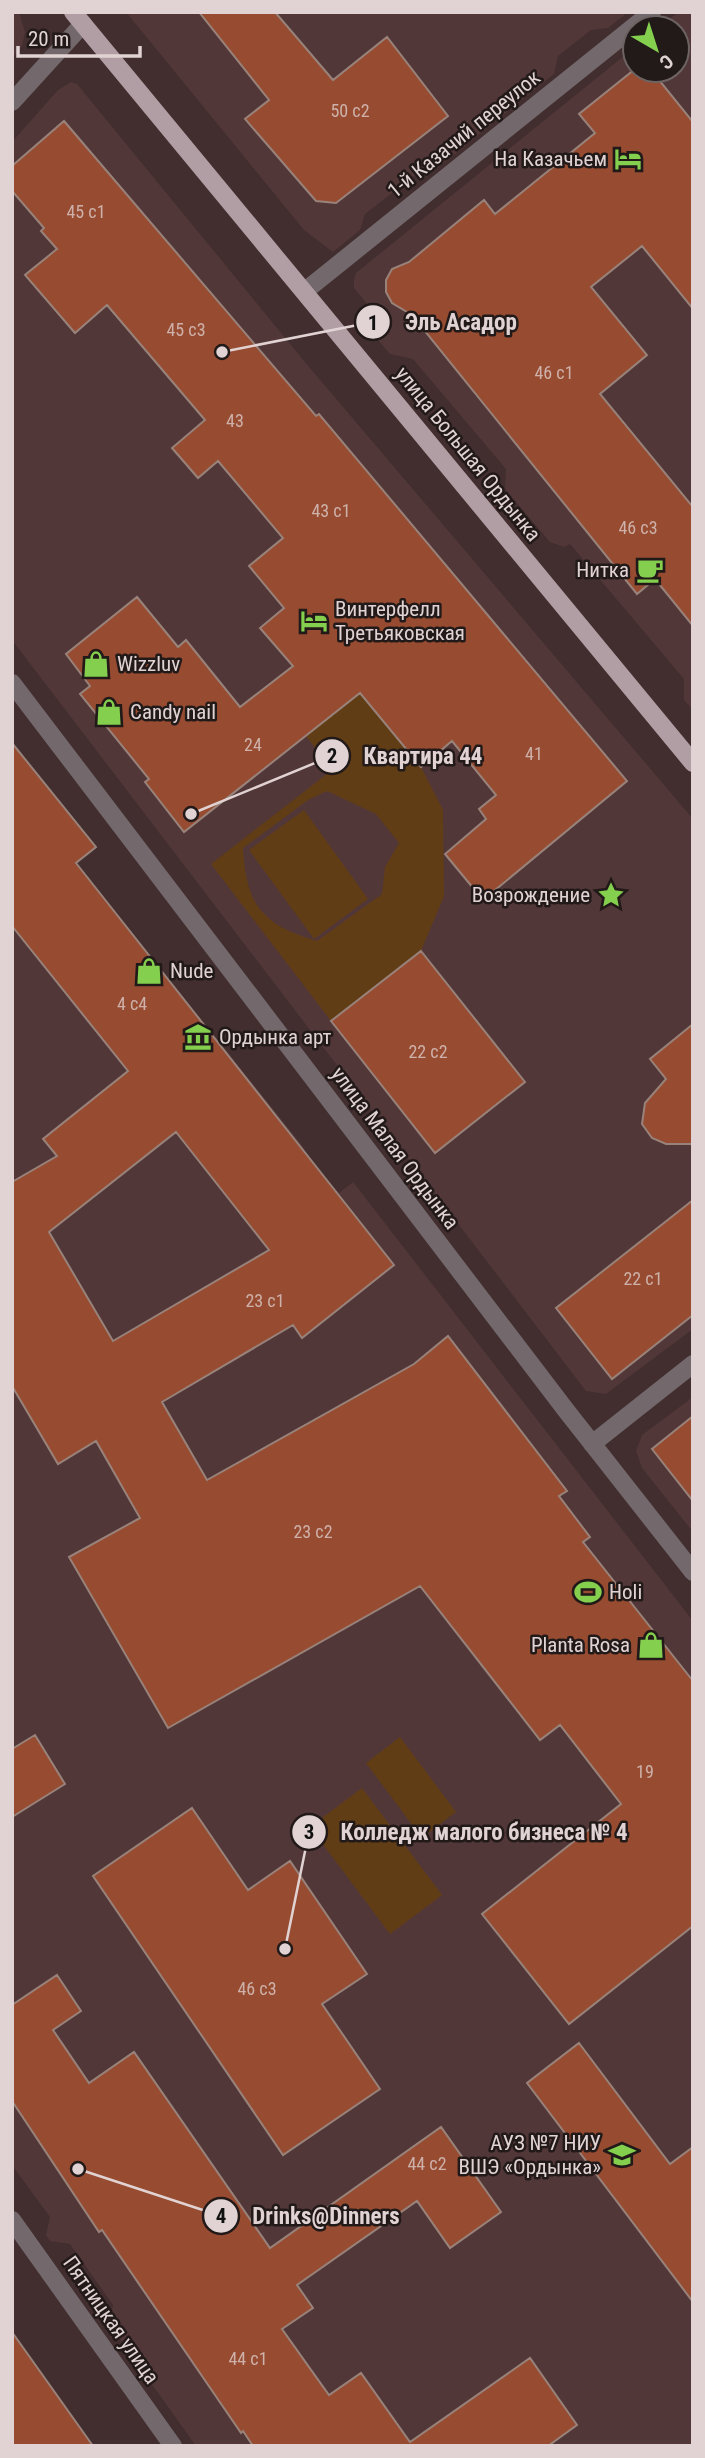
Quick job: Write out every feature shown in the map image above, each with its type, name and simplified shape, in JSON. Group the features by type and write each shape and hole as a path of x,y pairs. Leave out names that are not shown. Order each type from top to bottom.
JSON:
{"main road":[{"name":"улица Большая Ордынка","path":"78,18 693,763"}],"street":[{"name":"1-й Казачий переулок","path":"305,291 652,12"},
{"path":"12,102 78,18"},
{"name":"улица Малая Ордынка","path":"12,683 592,1444 693,1572"},
{"path":"592,1444 693,1364"},
{"name":"Пятницкая улица","path":"12,2220 173,2446"}],"shaded area":[{"path":"12,12 19,12 25,32 22,46 12,59"},
{"path":"126,12 628,12 621,14 621,18 608,28 591,30 558,56 554,74 430,174 414,176 365,214 360,230 333,252 304,230"},
{"path":"693,12 693,710 684,700 684,679 570,544 564,547 550,542 505,489 506,469 413,359 390,354 366,326 378,317 354,288 356,273 621,58 621,84 691,84 691,14 676,14"},
{"path":"71,82 77,84 304,361 693,819 693,1329 606,1394 586,1391 12,640 12,142 58,90"},
{"path":"357,690 421,767 443,810 444,896 421,951 331,1021 211,864 332,770 306,736","holes":["327,791 376,814 399,843 385,867 382,894 317,941 283,928 260,910 248,884 243,848 308,800"]},
{"path":"12,743 96,847 76,863 305,1149 295,1156 320,1188 329,1182 339,1193 353,1182 693,1621 693,2446 196,2446 109,2324 113,2305 70,2244 50,2241 46,2235 50,2217 12,2165"},
{"path":"304,810 368,899 314,939 249,850"},
{"path":"693,1397 693,1532 642,1468 636,1451 642,1435"},
{"path":"400,1737 456,1812 422,1838 366,1763"},
{"path":"362,1788 442,1895 390,1934 310,1827"}],"building":[{"path":"199,12 275,12 333,80 387,37 448,116 336,203 316,201 245,119 269,100"},
{"path":"621,80 621,84 662,84 693,122 693,309 642,246 591,287 647,355 600,394 693,507 693,626 655,579 637,594 412,315 392,303 386,292 386,280 392,269 409,262 484,200 495,214 595,133 579,114"},
{"path":"64,121 316,416 319,414 627,781 483,900 445,854 486,819 479,809 496,795 452,741 421,767 360,693 184,832 145,782 149,779 80,694 90,686 66,654 137,597 178,647 186,640 240,707 293,666 260,628 284,608 249,566 283,538 218,461 198,478 172,448 205,420 107,305 75,333 25,275 57,249 41,231 44,228 12,191 12,166"},
{"path":"12,743 96,847 76,863 394,1265 302,1338 293,1325 162,1402 207,1480 414,1364 448,1336 567,1491 559,1496 590,1537 583,1542 693,1681 693,1926 569,2024 482,1914 621,1804 560,1725 540,1740 420,1586 168,1728 69,1557 140,1518 96,1441 58,1464 12,1386 12,1182 57,1156 43,1139 128,1071 12,926","holes":["176,1132 269,1250 113,1341 49,1232"]},
{"path":"421,951 525,1082 435,1153 331,1021"},
{"path":"693,1024 693,1144 666,1144 652,1138 642,1124 645,1103 666,1079 650,1059"},
{"path":"693,1200 693,1315 612,1379 556,1308"},
{"path":"693,1416 693,1501 652,1449"},
{"path":"35,1735 65,1784 12,1817 12,1749"},
{"path":"192,1808 248,1890 290,1861 367,1974 322,2004 380,2089 283,2155 93,1876"},
{"path":"57,1975 81,2011 53,2030 89,2083 134,2052 270,2248 441,2127 501,2212 450,2248 417,2201 297,2285 313,2308 282,2329 329,2395 361,2373 410,2442 530,2358 577,2425 548,2446 253,2446 243,2431 241,2433 102,2230 99,2232 12,2101 12,2005"},
{"name":"АУЗ №7 НИУ ВШЭ «Ордынка»","path":"579,2043 670,2164 693,2147 693,2302 527,2083"},
{"path":"12,2332 93,2446 12,2446"}],"place":[{"name":"На Казачьем","path":"628,159"},
{"name":"Эль Асадор","path":"222,352"},
{"name":"Нитка","path":"650,570"},
{"name":"Винтерфелл Третьяковская","path":"314,621"},
{"name":"Wizzluv","path":"96,664"},
{"name":"Candy nail","path":"109,712"},
{"name":"Квартира 44","path":"191,814"},
{"name":"Возрождение","path":"611,895"},
{"name":"Nude","path":"149,971"},
{"name":"Ордынка арт","path":"198,1037"},
{"name":"Holi","path":"588,1592"},
{"name":"Planta Rosa","path":"651,1645"},
{"name":"Колледж малого бизнеса № 4","path":"285,1949"},
{"name":"АУЗ №7 НИУ ВШЭ «Ордынка»","path":"622,2155"},
{"name":"Drinks@Dinners","path":"78,2169"}]}
